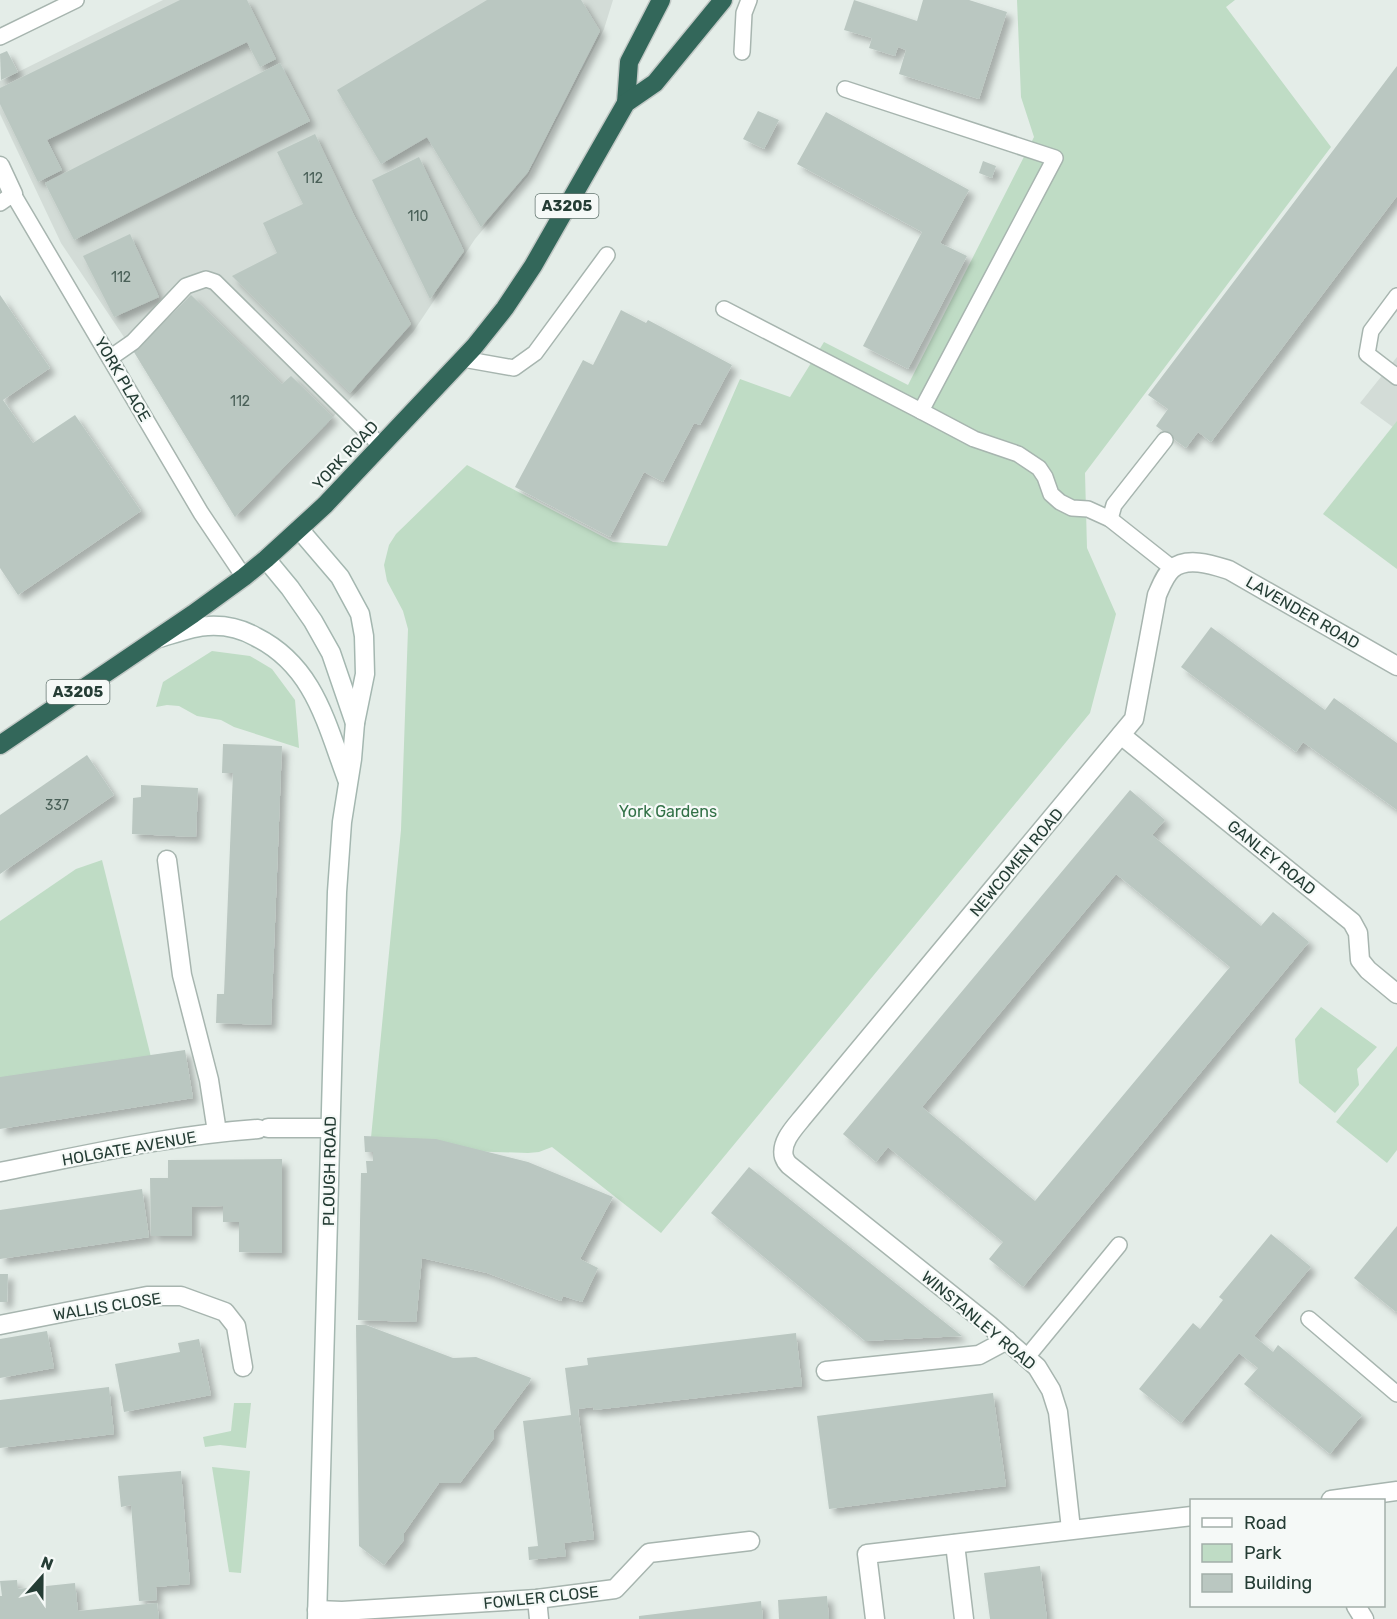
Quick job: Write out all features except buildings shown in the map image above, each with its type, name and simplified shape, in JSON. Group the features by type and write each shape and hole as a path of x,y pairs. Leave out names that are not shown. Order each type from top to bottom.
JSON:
{"highway":[{"name":"YORK ROAD","path":"0,745 156,639 266,559 325,506 380,445 464,359 505,308 533,266 626,103 629,62 661,0"},
{"name":"YORK ROAD","path":"626,103 655,83 723,0"}],"street":[{"path":"0,166 7,198"},
{"name":"PLOUGH ROAD","path":"299,529 340,577 360,614 364,636 365,674 355,723 338,870 317,1614"},
{"name":"PLOUGH ROAD","path":"266,559 313,621 331,653 355,723"},
{"name":"LAVENDER ROAD","path":"1172,568 1186,563 1207,563 1229,570 1397,666"},
{"name":"NEWCOMEN ROAD","path":"784,1157 784,1146 789,1134 1134,719 1157,595 1172,568"},
{"path":"156,639 207,626 242,629 272,645 291,661 306,679 317,700 348,781"},
{"name":"GANLEY ROAD","path":"1121,735 1352,922 1358,933 1360,960 1368,970 1397,994"},
{"path":"167,860 182,975 209,1080 218,1132"},
{"name":"HOLGATE AVENUE","path":"0,1172 218,1132 329,1128"},
{"name":"WINSTANLEY ROAD","path":"784,1157 789,1166 1007,1340 1037,1367 1051,1390 1058,1412 1071,1529"},
{"name":"WALLIS CLOSE","path":"0,1325 147,1296 181,1296 225,1312 236,1326 243,1367"},
{"path":"826,1371 979,1355 1007,1340"},
{"path":"1344,1499 1397,1491"},
{"path":"875,1619 867,1554 1190,1516"},
{"name":"FOWLER CLOSE","path":"317,1614 342,1611 441,1612 615,1589 649,1553 750,1540"},
{"path":"955,1544 964,1619"},
{"path":"537,1599 539,1619"}],"lane":[{"path":"0,37 76,0"},
{"path":"742,52 744,13 749,0"},
{"path":"845,89 1055,158 921,411"},
{"name":"YORK PLACE","path":"7,198 110,358 201,513 244,577"},
{"path":"464,359 514,368 535,353 607,255"},
{"path":"110,358 133,342 186,286 206,279 215,282 380,445"},
{"path":"1397,296 1371,331 1367,354 1397,377"},
{"path":"724,309 974,440 1018,454 1039,468 1051,494 1060,502 1072,508 1088,508 1110,519 1172,568"},
{"path":"1110,519 1114,505 1166,440"},
{"path":"1027,1357 1119,1245"},
{"path":"1309,1319 1397,1394"}],"shaded area":[{"path":"163,0 613,0 604,29 528,176 475,239 413,332 235,517 134,352 61,243 0,114 0,81"},
{"path":"1397,357 1397,430 1360,403"}],"green space":[{"name":"York Gardens","path":"1017,0 1235,0 1226,7 1331,147 1085,473 1087,548 1116,614 1090,713 661,1233 552,1147 528,1153 370,1148 401,830 408,629 403,611 387,581 384,565 389,545 396,534 467,465 613,542 667,546 740,379 790,397 824,342 908,385 1034,137 1021,97"},
{"path":"1397,421 1397,569 1323,514"},
{"path":"212,651 250,656 272,669 295,700 299,748 234,727 221,720 197,716 179,706 156,707 163,682"},
{"path":"102,860 151,1057 0,1084 0,921 76,869"},
{"path":"1321,1007 1377,1047 1357,1069 1359,1085 1335,1113 1299,1083 1295,1039"},
{"path":"1397,1046 1397,1150 1387,1163 1336,1122"},
{"path":"234,1403 251,1403 246,1448 220,1445 205,1447 203,1437 231,1431"},
{"path":"212,1467 250,1471 241,1573 229,1572"}]}
